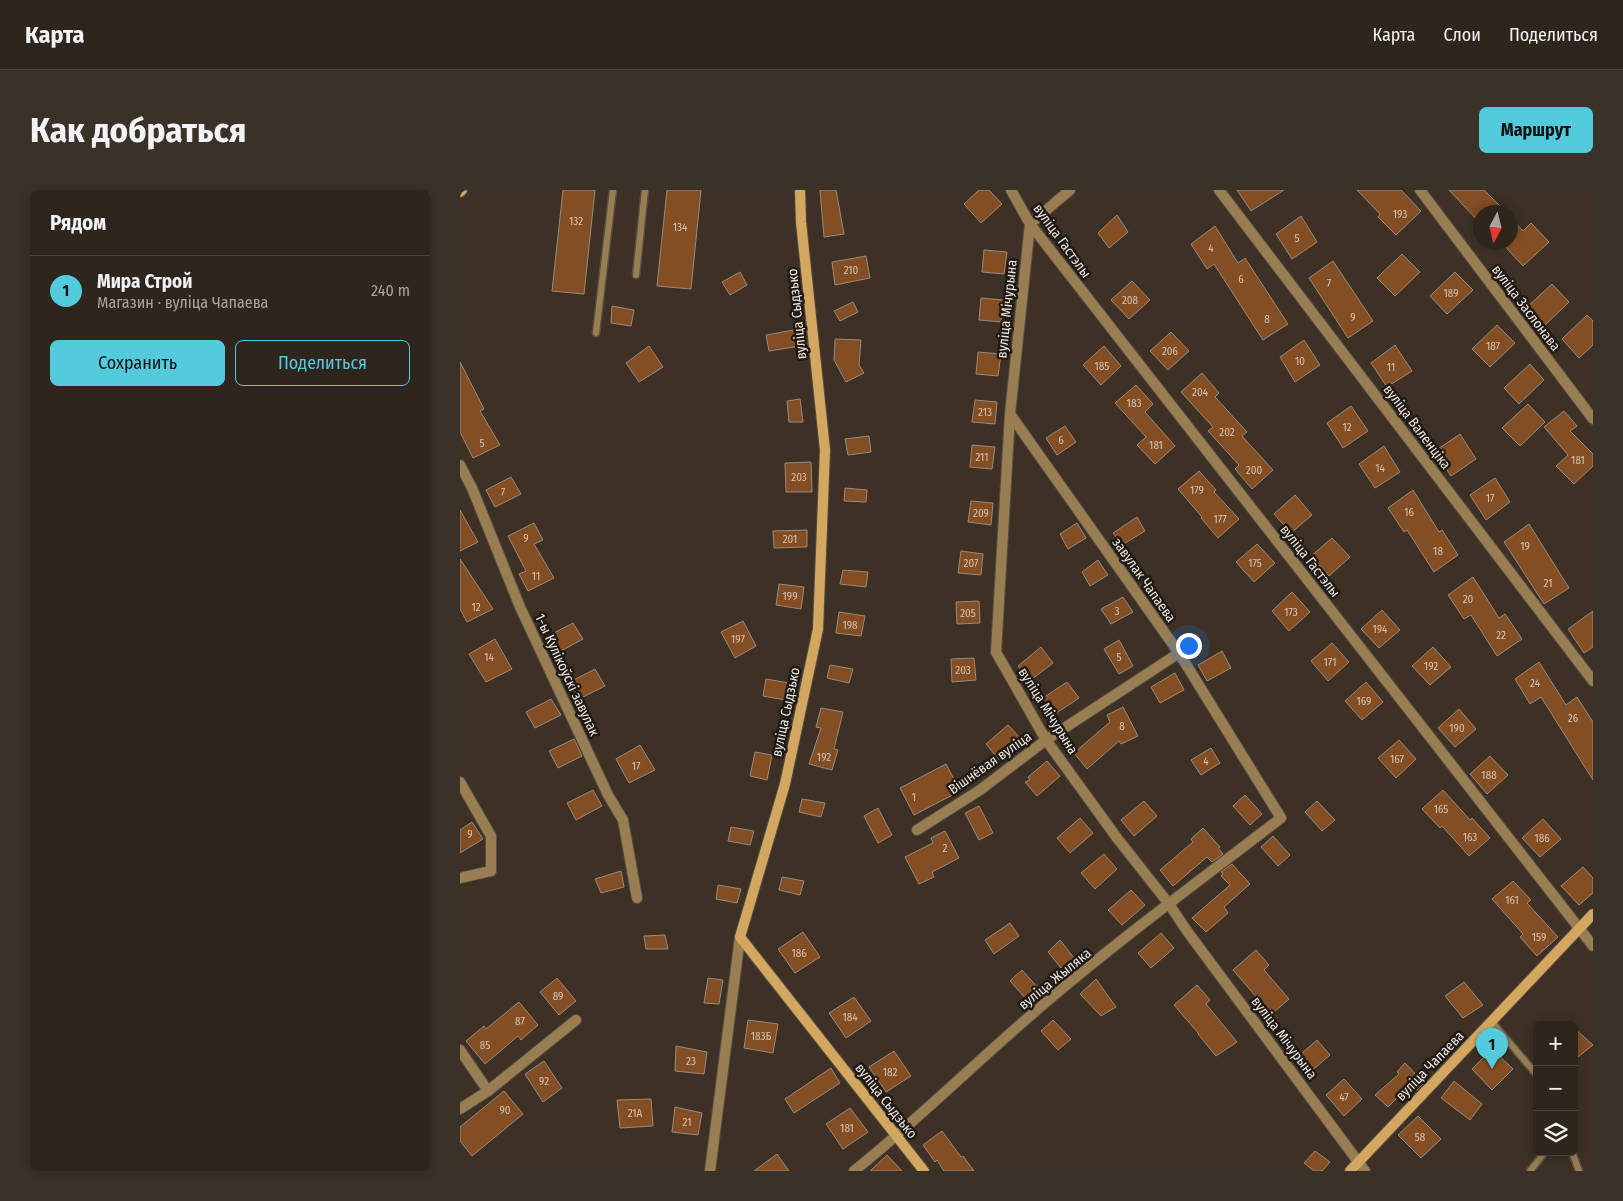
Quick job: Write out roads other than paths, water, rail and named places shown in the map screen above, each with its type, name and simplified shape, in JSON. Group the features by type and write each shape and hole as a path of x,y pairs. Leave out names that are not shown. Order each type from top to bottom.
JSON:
{"street":[{"name":"вуліца Сыдзько","path":"800,190 801,222 825,450 818,629 785,784 740,937 924,1171"},
{"name":"вуліца Гастэлы","path":"1011,190 1030,224 1593,946"},
{"path":"1030,224 1070,190"},
{"name":"вуліца Валенціка","path":"1219,190 1593,681"},
{"name":"вуліца Заслонава","path":"1420,190 1593,419"},
{"name":"вуліца Мічурына","path":"1030,224 1010,414 996,652 1046,740 1365,1171"},
{"name":"завулак Чапаева","path":"1010,414 1179,653 1282,818"},
{"name":"1-ы Кулікоўскі завулак","path":"460,465 472,488 520,607 608,794 623,820 637,898"},
{"name":"Вішнёвая вуліца","path":"917,830 980,790 1046,740 1179,653"},
{"path":"460,782 491,836 491,870 460,878"},
{"name":"вуліца Жыляка","path":"854,1171 897,1136 1045,1003 1169,904 1282,818"},
{"name":"вуліца Чапаева","path":"1350,1171 1593,914"},
{"path":"710,1171 740,937"},
{"path":"460,1109 488,1091 576,1020"},
{"path":"460,1050 488,1091"}],"lane":[{"path":"596,333 613,190"},
{"path":"636,276 645,190"},
{"path":"1491,1022 1533,1070"},
{"path":"1530,1171 1542,1156"},
{"path":"1573,1156 1579,1171"}],"place":[{"name":"Мира Строй","path":"1492,1069"}]}
